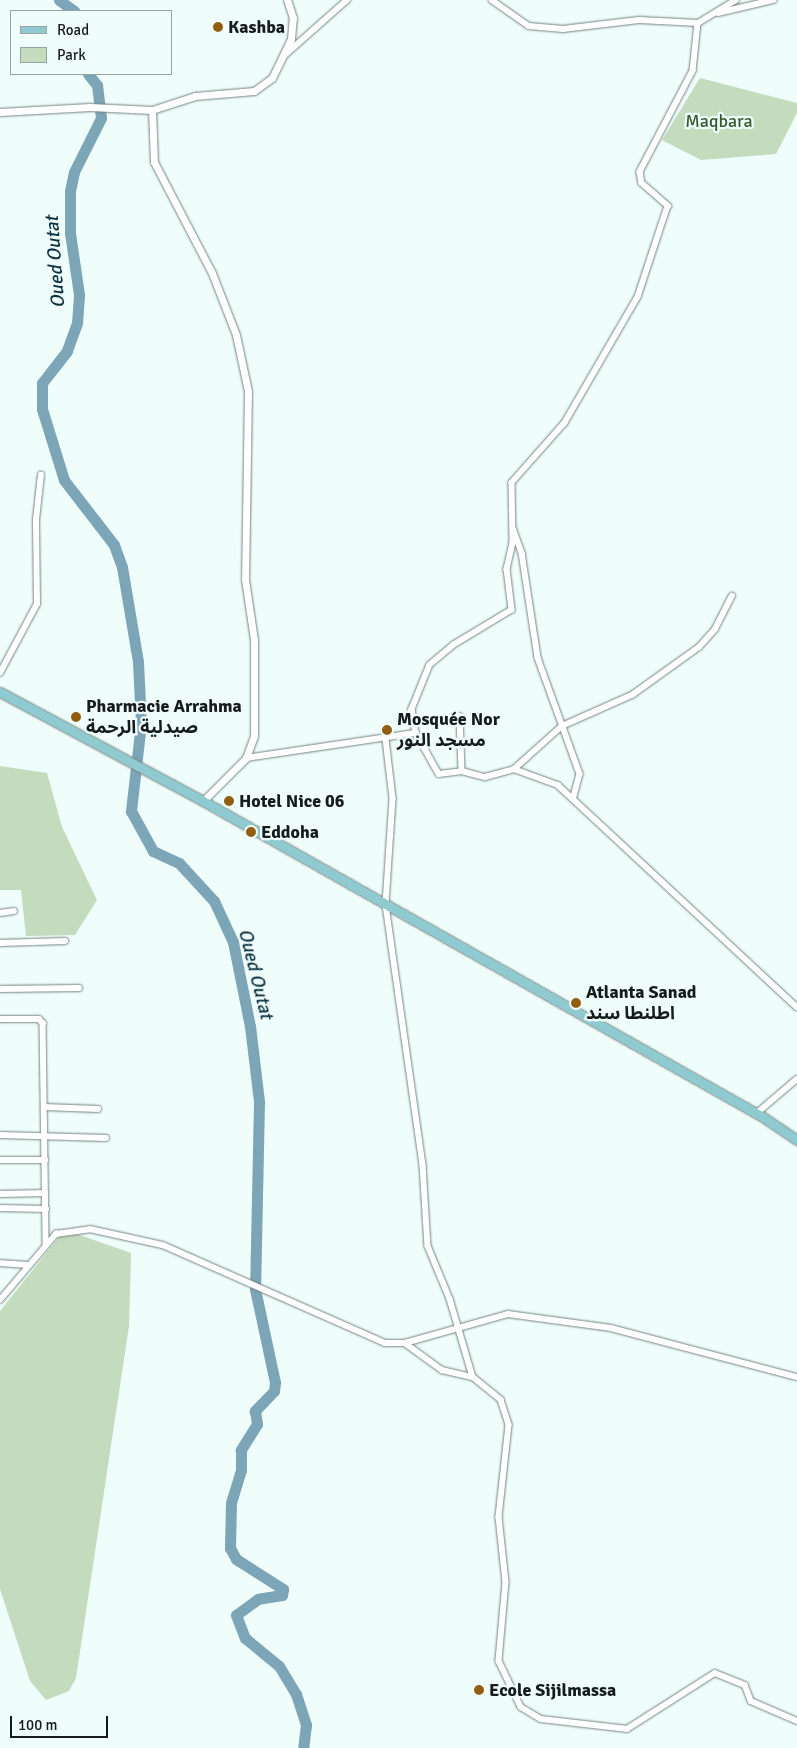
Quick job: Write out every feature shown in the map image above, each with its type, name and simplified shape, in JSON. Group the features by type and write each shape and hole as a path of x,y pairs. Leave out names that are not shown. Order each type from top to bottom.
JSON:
{"main road":[{"path":"1,695 203,801 757,1113 797,1140"}],"street":[{"path":"0,112 90,107 152,110 194,96 254,91 269,82 285,55 294,29 287,0"},
{"path":"285,55 347,0"},
{"path":"492,0 534,28 570,29 640,20 698,23 716,14 736,0"},
{"path":"716,14 773,0"},
{"path":"698,23 692,71 640,172 642,183 668,206 645,280 565,422 512,483 513,527 507,569 512,610 454,644 422,674 412,709 416,732 437,772 462,772 485,777 514,769 562,726 632,695 671,668 708,638 732,596"},
{"path":"152,110 154,162 209,266 247,377 245,584 255,663 254,736 246,758 203,801"},
{"path":"0,674 37,604 36,520 41,475"},
{"path":"513,527 522,553 538,658 562,726 574,753 580,774 574,797"},
{"path":"460,716 462,772"},
{"path":"246,758 386,739 416,732"},
{"path":"386,739 393,799 386,905 423,1165 428,1246 458,1327 473,1377"},
{"path":"514,769 542,777 574,797 797,1007"},
{"path":"0,912 14,911"},
{"path":"0,943 65,942"},
{"path":"0,989 79,988"},
{"path":"0,1019 42,1020 46,1243"},
{"path":"757,1113 797,1079"},
{"path":"44,1107 98,1108"},
{"path":"0,1135 106,1138"},
{"path":"0,1160 45,1160"},
{"path":"0,1194 45,1193"},
{"path":"0,1208 46,1209"},
{"path":"0,1300 46,1243 63,1230 90,1229 163,1245 253,1287 385,1343 405,1343 508,1314 611,1328 797,1377"},
{"path":"0,1263 28,1265"},
{"path":"405,1343 442,1370 473,1377 501,1400 508,1414 499,1517 506,1599 498,1657 524,1711 541,1719 627,1729 715,1673 745,1685 751,1702 797,1722"}],"green space":[{"name":"Maqbara","path":"700,78 797,103 797,113 776,154 701,160 662,140"},
{"path":"0,766 47,773 62,827 97,900 75,935 26,936 21,890 0,890"},
{"path":"74,1233 131,1253 129,1326 76,1678 69,1691 46,1700 30,1681 0,1589 0,1311 60,1236"}],"waterway":[{"name":"Oued Outat","path":"59,0 73,10"},
{"name":"Oued Outat","path":"89,75 97,85 101,118 74,172 70,191 70,233 79,295 77,323 67,351 42,383 42,409 64,480 114,545 122,567 138,662 141,723 131,811 153,851 179,863 214,901 233,942 250,1026 259,1102 255,1289 275,1382 274,1391 255,1411 257,1424 241,1450 241,1470 231,1503 230,1548 236,1559 283,1589 282,1595 258,1599 236,1615 245,1638 279,1666 296,1694 306,1725 303,1748"}],"place":[{"name":"Kashba","path":"218,27"},
{"name":"Pharmacie Arrahma صيدلية الرحمة","path":"76,717"},
{"name":"Mosquée Nor مسجد النور","path":"387,730"},
{"name":"Hotel Nice 06","path":"229,801"},
{"name":"Eddoha","path":"251,832"},
{"name":"Atlanta Sanad اطلنطا سند","path":"576,1003"},
{"name":"Ecole Sijilmassa","path":"479,1690"}]}
